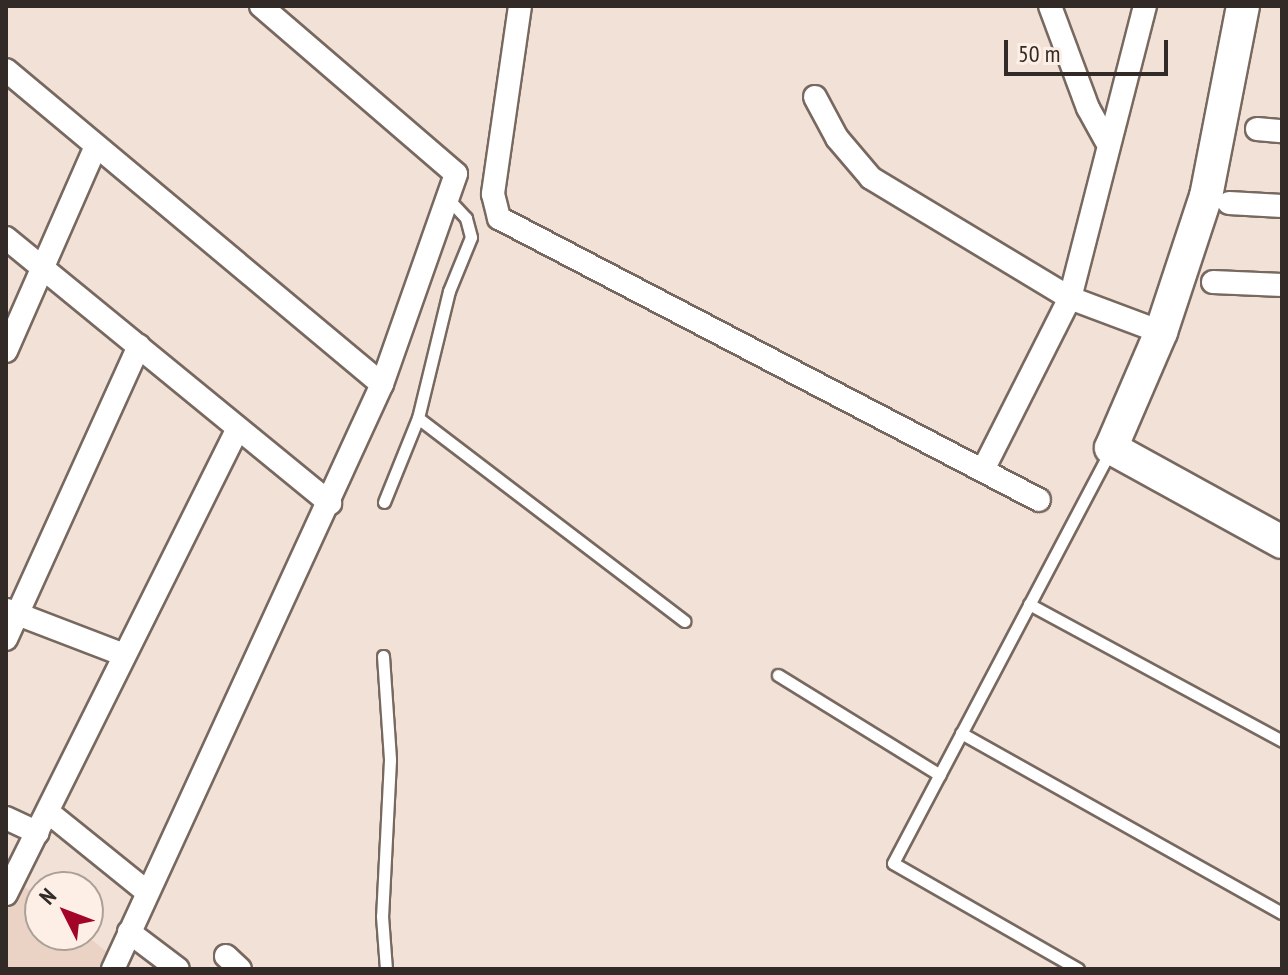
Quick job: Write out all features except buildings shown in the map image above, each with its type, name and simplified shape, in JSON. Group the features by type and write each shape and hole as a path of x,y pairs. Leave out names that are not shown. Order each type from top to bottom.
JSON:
{"street":[{"path":"113,969 146,891 330,503 382,384 456,174 452,166 261,6"},
{"path":"520,6 493,194 499,218 1039,500"},
{"path":"1050,6 1088,108 1106,140"},
{"path":"983,470 1070,298 1106,140 1145,6"},
{"path":"1243,6 1206,196 1161,332 1111,448 1282,542"},
{"path":"6,70 382,384"},
{"path":"815,97 837,138 871,178 1070,298 1161,332"},
{"path":"1257,129 1282,131"},
{"path":"6,351 96,146"},
{"path":"1229,203 1282,206"},
{"path":"6,238 330,503"},
{"path":"1213,282 1282,285"},
{"path":"6,639 12,612 139,346"},
{"path":"6,894 237,430"},
{"path":"12,612 124,655"},
{"path":"48,812 146,891"},
{"path":"6,818 38,833"},
{"path":"129,932 178,969"}],"lane":[{"path":"384,502 418,418 449,291 471,237 466,218 448,199"},
{"path":"418,418 684,621"},
{"path":"1078,969 893,863 1111,448"},
{"path":"1029,604 1282,741"},
{"path":"383,656 390,760 382,916 386,969"},
{"path":"778,675 940,775"},
{"path":"961,733 1282,913"}],"shaded area":[{"path":"6,872 24,886 24,951 104,950 128,969 6,969"}]}
